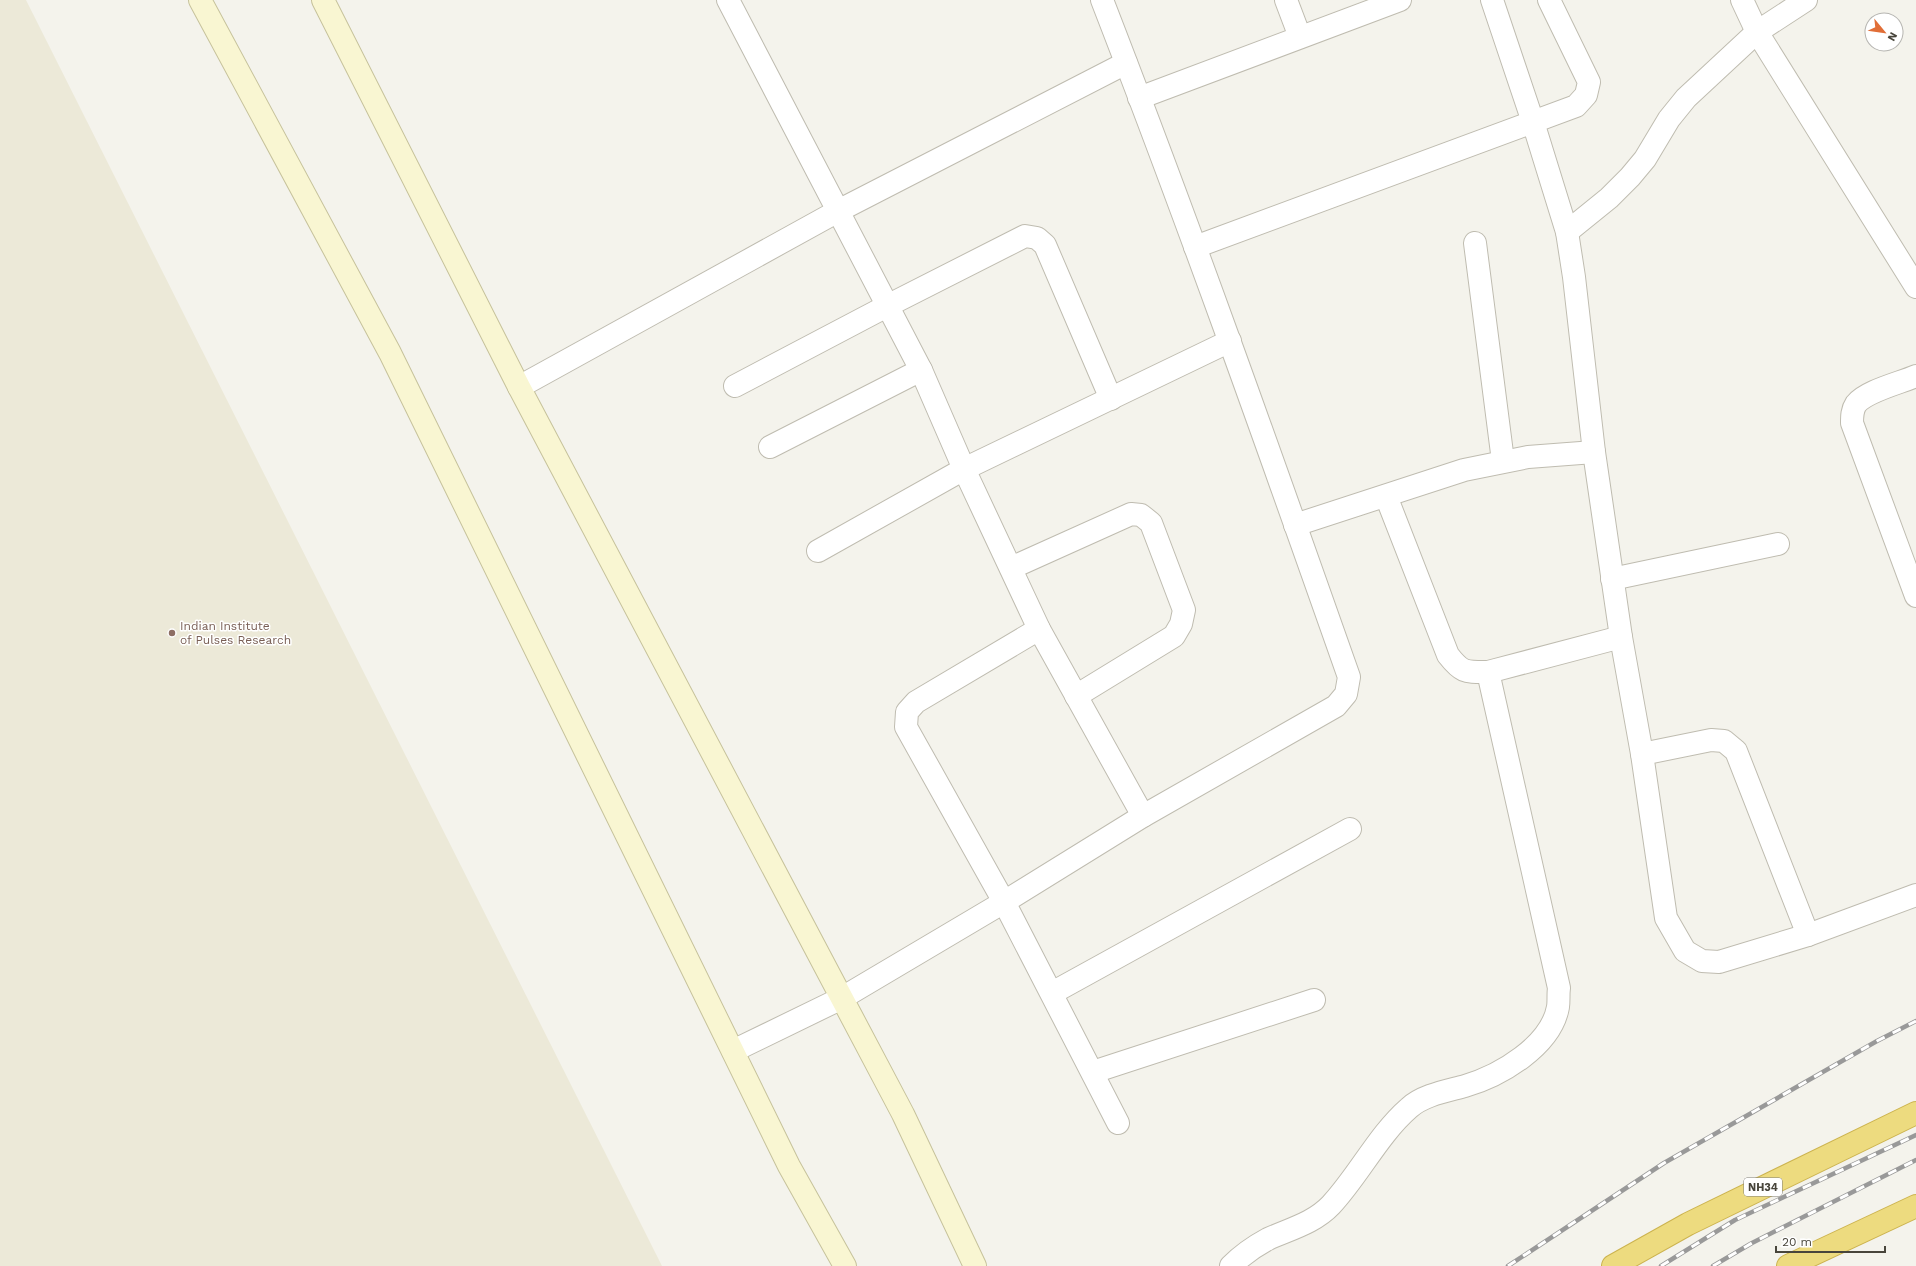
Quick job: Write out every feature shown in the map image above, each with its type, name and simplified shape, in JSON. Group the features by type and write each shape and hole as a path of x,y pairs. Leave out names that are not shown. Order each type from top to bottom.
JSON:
{"highway":[{"name":"NH34","path":"1613,1266 1688,1224 1916,1113"},
{"path":"1788,1266 1916,1206"}],"street":[{"path":"200,0 390,353 790,1166 844,1266"},
{"path":"323,0 519,387 903,1114 975,1266"},
{"path":"728,0 921,370 964,469 1039,629 1143,816"},
{"path":"733,1051 842,998 1004,902 1143,816 1336,706 1346,694 1348,677 1295,525 1230,341 1102,0"},
{"path":"1286,0 1300,37"},
{"path":"1139,98 1400,0"},
{"path":"1492,0 1533,122 1567,232 1574,277 1594,452 1612,579 1642,754 1666,918 1685,951 1702,961 1719,962 1808,935 1916,894"},
{"path":"1195,247 1576,106 1586,95 1589,82 1549,0"},
{"path":"1742,0 1757,32 1916,287"},
{"path":"1567,232 1609,198 1630,177 1645,158 1669,119 1686,98 1757,32 1806,0"},
{"path":"519,387 838,211 1126,64"},
{"path":"735,386 887,306 1025,236 1037,238 1045,245 1111,399"},
{"path":"1475,243 1502,461"},
{"path":"818,551 964,469 1230,341"},
{"path":"770,447 921,370"},
{"path":"1916,376 1864,396 1856,404 1852,412 1852,423 1916,596"},
{"path":"1295,525 1464,470 1502,461 1528,457 1594,452"},
{"path":"1386,496 1448,655 1456,666 1467,672 1488,672 1621,637"},
{"path":"1011,568 1131,514 1141,515 1151,523 1184,610 1181,624 1174,636 1076,696"},
{"path":"1612,579 1778,544"},
{"path":"1039,629 916,702 907,712 906,727 1004,902 1118,1123"},
{"path":"1231,1266 1251,1249 1268,1239 1293,1230 1313,1219 1331,1205 1392,1126 1410,1107 1439,1092 1487,1079 1508,1068 1538,1042 1550,1026 1558,1008 1559,988 1488,672"},
{"path":"1642,754 1711,740 1724,742 1736,751 1808,935"},
{"path":"1052,993 1350,829"},
{"path":"1093,1072 1314,1000"}],"shaded area":[{"name":"Indian Institute of Pulses Research","path":"0,0 26,0 662,1266 0,1266"}],"railway":[{"path":"1508,1266 1664,1163 1877,1041 1916,1021"},
{"path":"1661,1266 1735,1220 1916,1135"},
{"path":"1713,1266 1752,1243 1916,1160"}],"place":[{"name":"Indian Institute of Pulses Research","path":"172,633"}]}
